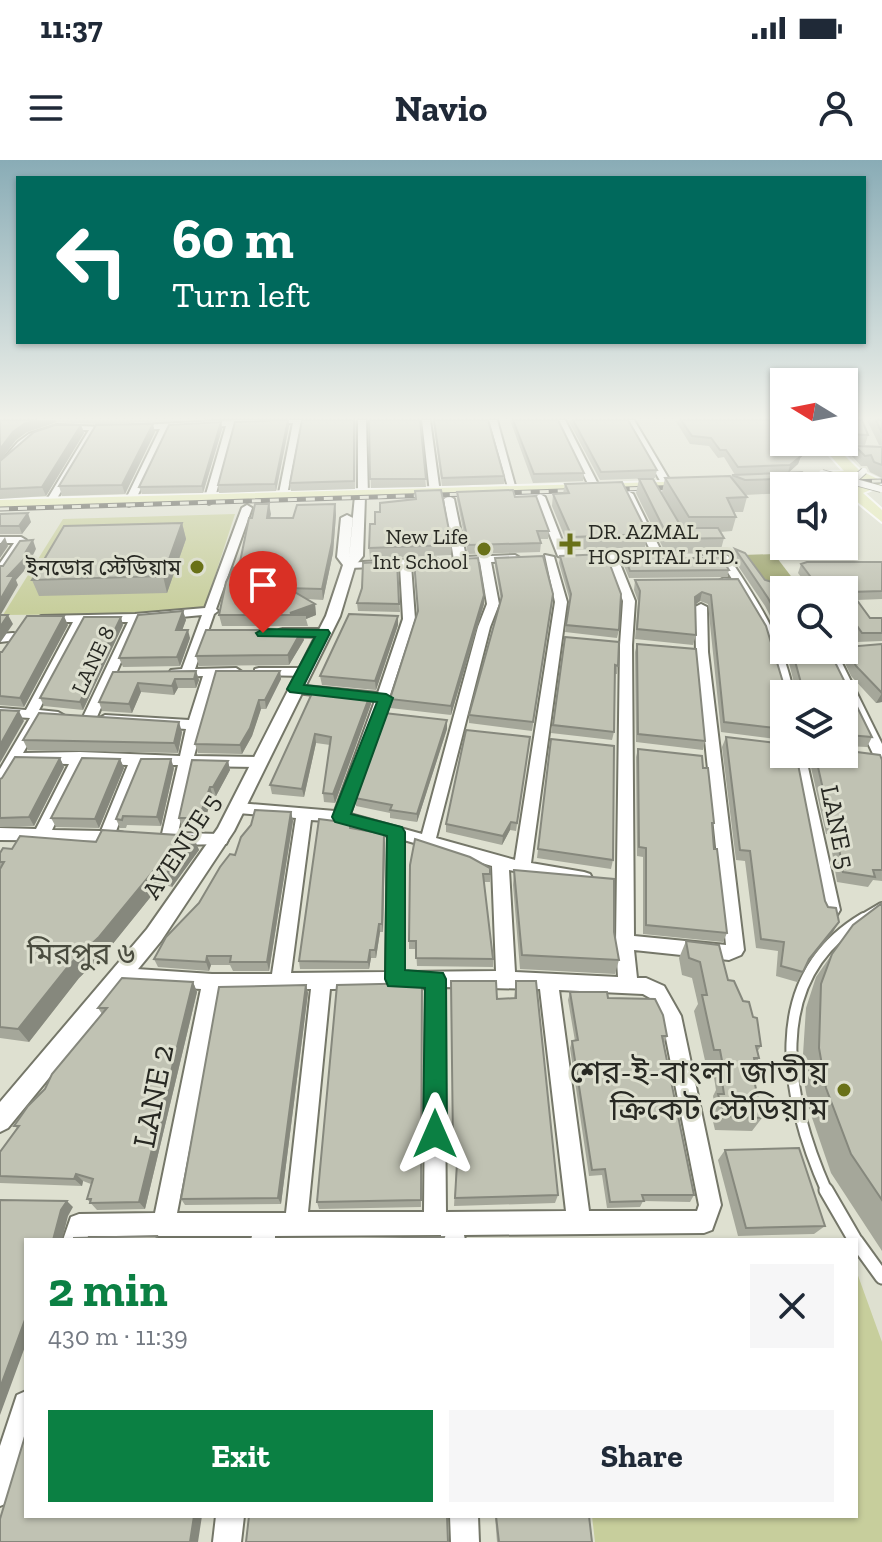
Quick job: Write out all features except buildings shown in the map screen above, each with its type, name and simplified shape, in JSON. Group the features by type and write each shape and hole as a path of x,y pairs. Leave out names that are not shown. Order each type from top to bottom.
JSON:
{"main road":[{"path":"860,484 882,518"},
{"path":"770,485 754,486 770,488"},
{"path":"0,516 247,508 514,491 668,486 712,488 540,497 442,496"},
{"path":"0,504 283,498 354,500"}],"street":[{"path":"50,503 61,484"},
{"path":"129,503 139,484"},
{"path":"209,501 214,484"},
{"path":"283,498 285,484"},
{"path":"354,500 356,484"},
{"path":"440,484 461,560"},
{"path":"512,484 514,491"},
{"path":"628,494 660,560 724,558 757,604 784,652 786,680"},
{"path":"522,868 539,739 563,638 556,557 540,497"},
{"name":"AVENUE 5","path":"0,1120 7,1100 121,976 154,935 220,840 324,633 341,616 346,561 357,556 354,500"},
{"path":"187,673 247,508"},
{"path":"0,540 21,540 0,571"},
{"path":"642,553 657,553"},
{"path":"611,554 629,601 626,749 610,881 625,942 628,986"},
{"path":"595,555 626,554"},
{"path":"346,561 405,563 579,556"},
{"path":"428,840 484,627 493,604 485,559"},
{"path":"341,817 386,714 386,698 409,619 405,563"},
{"path":"710,582 740,583"},
{"path":"624,584 638,584"},
{"path":"625,942 729,953 735,950 706,758 719,740 694,652 701,607"},
{"path":"0,656 14,630 81,618 135,618 212,611"},
{"path":"0,782 81,618"},
{"name":"LANE 8","path":"89,719 135,618"},
{"path":"394,618 409,619"},
{"path":"202,633 217,633"},
{"path":"263,633 324,633"},
{"path":"832,664 878,757"},
{"path":"153,838 189,758 194,725 211,672"},
{"path":"156,673 306,672"},
{"path":"109,674 125,674"},
{"path":"295,689 386,698"},
{"path":"0,712 89,719 126,718 194,725"},
{"path":"41,835 80,757"},
{"path":"13,758 189,758 259,762"},
{"path":"106,837 137,760"},
{"name":"LANE 5","path":"801,768 831,910"},
{"path":"238,808 341,817 522,868 610,881"},
{"path":"280,983 304,815"},
{"path":"395,979 396,832"},
{"path":"7,838 41,835 220,840"},
{"path":"500,861 506,979"},
{"path":"77,1232 164,1223 264,1232 296,1223 447,1229 579,1223 704,1222 710,1205 671,1016 657,992 646,986 506,979 280,983 121,976"},
{"path":"435,979 447,1229"},
{"name":"LANE 2","path":"164,1223 212,982"},
{"path":"296,1223 321,982"},
{"path":"549,983 579,1223"},
{"path":"0,1492 4,1462 24,1409"},
{"path":"227,1542 230,1518"},
{"path":"464,1518 465,1542"}],"lane":[{"path":"854,1238 810,1152 796,1106 790,1058 791,1022 800,990 818,953 839,932 882,907"},
{"path":"858,1244 882,1277"}],"shaded area":[{"name":"ইনডোর স্টেডিয়াম","path":"235,514 203,613 3,615 63,519"},
{"path":"770,554 770,560 779,560 791,576 770,576 770,585 763,585 742,555"},
{"path":"858,1276 882,1342 882,1542 595,1542 592,1518 858,1518"}],"railway":[{"path":"0,509 686,487"}],"place":[{"name":"DR. AZMAL HOSPITAL LTD.","path":"570,544"},
{"name":"New Life Int School","path":"484,549"},
{"name":"ইনডোর স্টেডিয়াম","path":"197,567"},
{"name":"শের-ই-বাংলা জাতীয় ক্রিকেট স্টেডিয়াম","path":"844,1090"}],"district":[{"name":"মিরপুর ৬","path":"81,954"}],"route":[{"path":"263,633 324,633 295,689 386,698 341,817 396,832 395,979 435,979 435,1134"}]}
